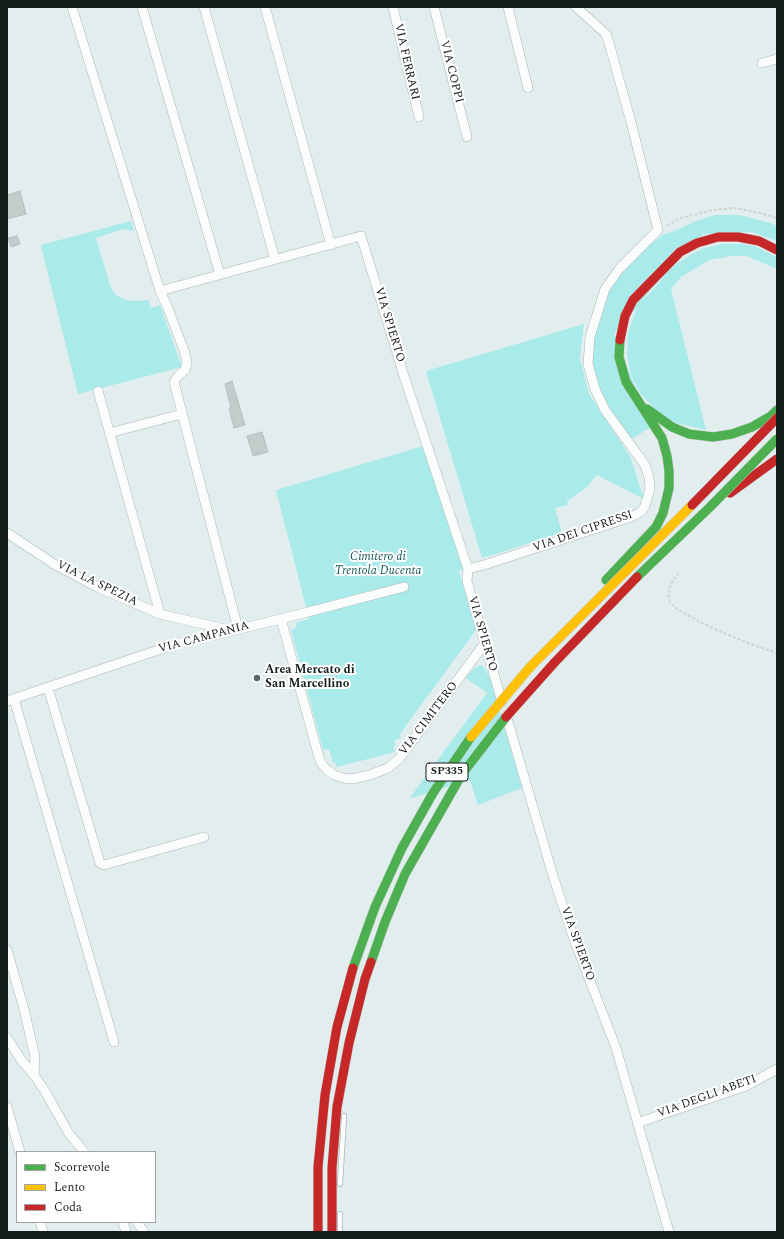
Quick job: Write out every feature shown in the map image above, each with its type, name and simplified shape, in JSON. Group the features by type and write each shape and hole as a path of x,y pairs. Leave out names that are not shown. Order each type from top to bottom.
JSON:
{"highway":[{"path":"531,666 552,638 656,527 664,513 669,488 669,471 662,438 626,382 619,357 620,336 625,316 633,300 642,289 680,252 697,243 718,237 738,237 759,241 777,250"},
{"path":"639,404 672,427 689,434 713,437 732,434 752,427 771,416 777,410"},
{"name":"SP335","path":"318,1232 318,1167 326,1095 337,1027 356,959 375,907 402,848 433,793 465,745 531,666 777,418"},
{"name":"SP335","path":"332,1232 332,1168 337,1107 349,1043 365,979 385,922 406,874 430,829 462,774 501,722 555,662 629,584 709,508 777,439"},
{"path":"709,508 777,459"}],"street":[{"path":"72,7 160,291 185,353 185,370 174,382 235,630"},
{"path":"142,7 220,275"},
{"path":"204,7 275,259"},
{"path":"265,7 330,245"},
{"name":"VIA FERRARI","path":"393,7 419,117"},
{"name":"VIA COPPI","path":"434,7 467,137"},
{"path":"508,7 528,88"},
{"path":"576,7 606,34 609,42 658,230"},
{"path":"762,63 777,59"},
{"name":"VIA DEI CIPRESSI","path":"468,569 631,517 640,512 645,506 650,489 649,477 645,465 605,410 595,389 588,364 590,337 605,289 620,268 658,230"},
{"name":"VIA SPIERTO","path":"160,291 362,236 404,376 468,569 467,581 554,879 575,942 616,1048 669,1232"},
{"path":"98,391 160,614"},
{"path":"109,433 182,414"},
{"name":"VIA LA SPEZIA","path":"7,533 54,564 97,587 160,614 235,630"},
{"name":"VIA CAMPANIA","path":"10,700 162,649 404,587"},
{"name":"VIA CIMITERO","path":"281,619 321,763 334,775 343,778 352,779 370,775 388,768 399,759 485,643"},
{"path":"193,622 201,638"},
{"path":"48,688 100,863 104,865 204,836"},
{"path":"10,700 114,1042"},
{"path":"7,950 24,1009 35,1057 34,1075"},
{"path":"7,1038 22,1061 45,1091 68,1132 83,1151"},
{"name":"VIA DEGLI ABETI","path":"637,1123 746,1086 777,1069"},
{"path":"7,1107 20,1151"},
{"path":"138,1223 144,1232"}],"lane":[{"path":"340,1188 345,1108"},
{"path":"340,1206 340,1232"}],"path":[{"path":"658,230 682,218 713,210 735,208 777,218"},
{"path":"679,573 670,585 668,594 670,602 678,610 714,629 777,653"}],"green space":[{"path":"715,215 739,215 771,223 777,226 777,241 752,232 703,234 614,333 651,427 631,439 622,428 596,383 592,346 604,300 616,280 645,249 664,234"},
{"path":"131,221 134,231 123,229 96,238 111,288 115,294 125,300 148,300 151,308 160,305 182,367 78,394 41,245"},
{"path":"723,244 754,246 777,258 777,269 747,256 732,256 709,260 681,277 671,289 706,430 672,422 659,414 640,393 631,375 627,354 628,332 637,308 651,289 677,264 704,248"},
{"path":"584,324 580,358 589,394 630,456 644,499 597,475 586,488 567,501 568,505 555,508 562,533 482,558 426,371"},
{"name":"Cimitero di Trentola Ducenta","path":"423,446 465,568 459,571 476,630 400,734 401,738 394,741 396,746 393,746 395,752 337,767 335,762 333,763 329,749 323,750 291,630 297,628 295,623 309,619 276,490"},
{"path":"481,665 485,668 491,682 522,788 478,805 470,780 409,799 487,693 466,678 474,668"}],"building":[{"path":"20,191 26,214 7,219 7,195"},
{"path":"17,236 20,244 11,247 8,238"},
{"path":"232,381 245,425 234,428 229,408 231,407 225,384"},
{"path":"262,432 268,452 253,456 247,436"}],"traffic: fast":[{"path":"606,580 656,527 663,513 669,488 667,456 662,438 626,382 619,357 620,340"},
{"path":"647,409 672,427 689,434 713,437 732,434 752,427 771,416 777,410"},
{"path":"637,577 709,508 777,439"},
{"path":"371,962 385,922 405,874 462,774 506,717"},
{"path":"353,968 375,907 402,848 433,793 471,737"}],"traffic: jam":[{"path":"620,340 625,316 633,300 680,252 697,243 718,237 738,237 759,241 777,250"},
{"path":"692,505 777,418"},
{"path":"730,493 777,459"},
{"path":"506,717 555,662 637,577"},
{"path":"332,1232 332,1168 337,1107 349,1043 365,979 371,962"},
{"path":"318,1232 318,1167 325,1095 337,1027 353,968"}],"traffic: slow":[{"path":"471,737 531,666 692,505"}],"place":[{"name":"Area Mercato di San Marcellino","path":"257,678"}]}
